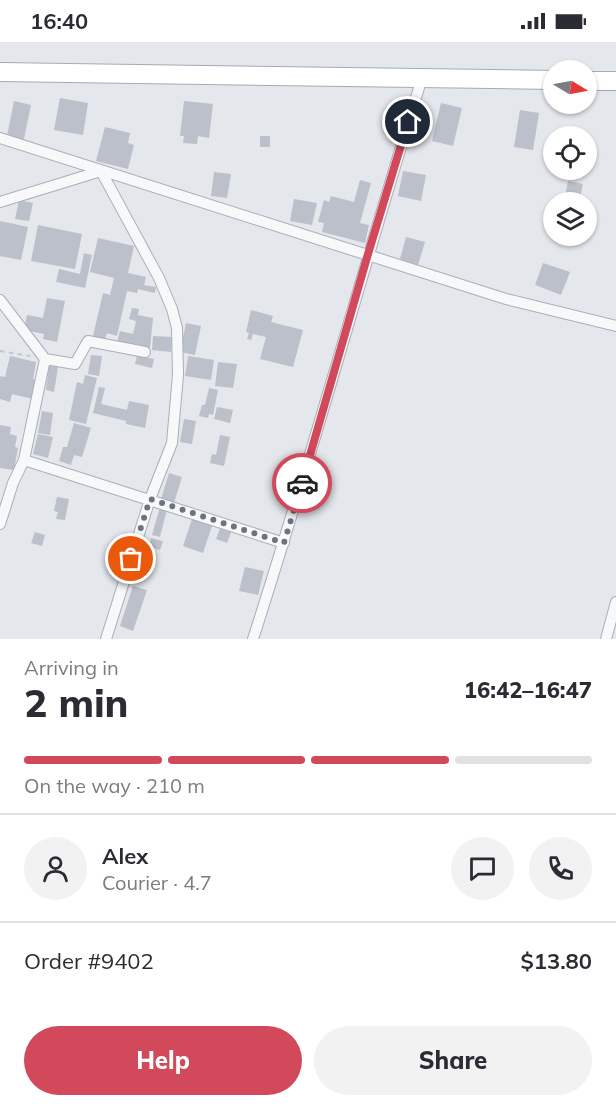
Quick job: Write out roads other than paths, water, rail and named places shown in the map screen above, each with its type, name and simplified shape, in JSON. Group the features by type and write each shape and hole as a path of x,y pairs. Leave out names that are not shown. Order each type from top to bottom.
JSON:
{"main road":[{"path":"0,72 543,80"},
{"path":"597,81 616,81"}],"street":[{"path":"253,639 284,543 422,78"},
{"path":"0,138 506,299 616,326"},
{"path":"0,202 101,171"},
{"path":"101,171 159,278 172,309 177,328 178,375 172,443 150,499 106,639"},
{"path":"0,300 45,359 75,364 88,341 145,352"},
{"path":"0,524 13,483 24,460 45,359"},
{"path":"24,460 284,543"},
{"path":"606,639 616,602"}]}
